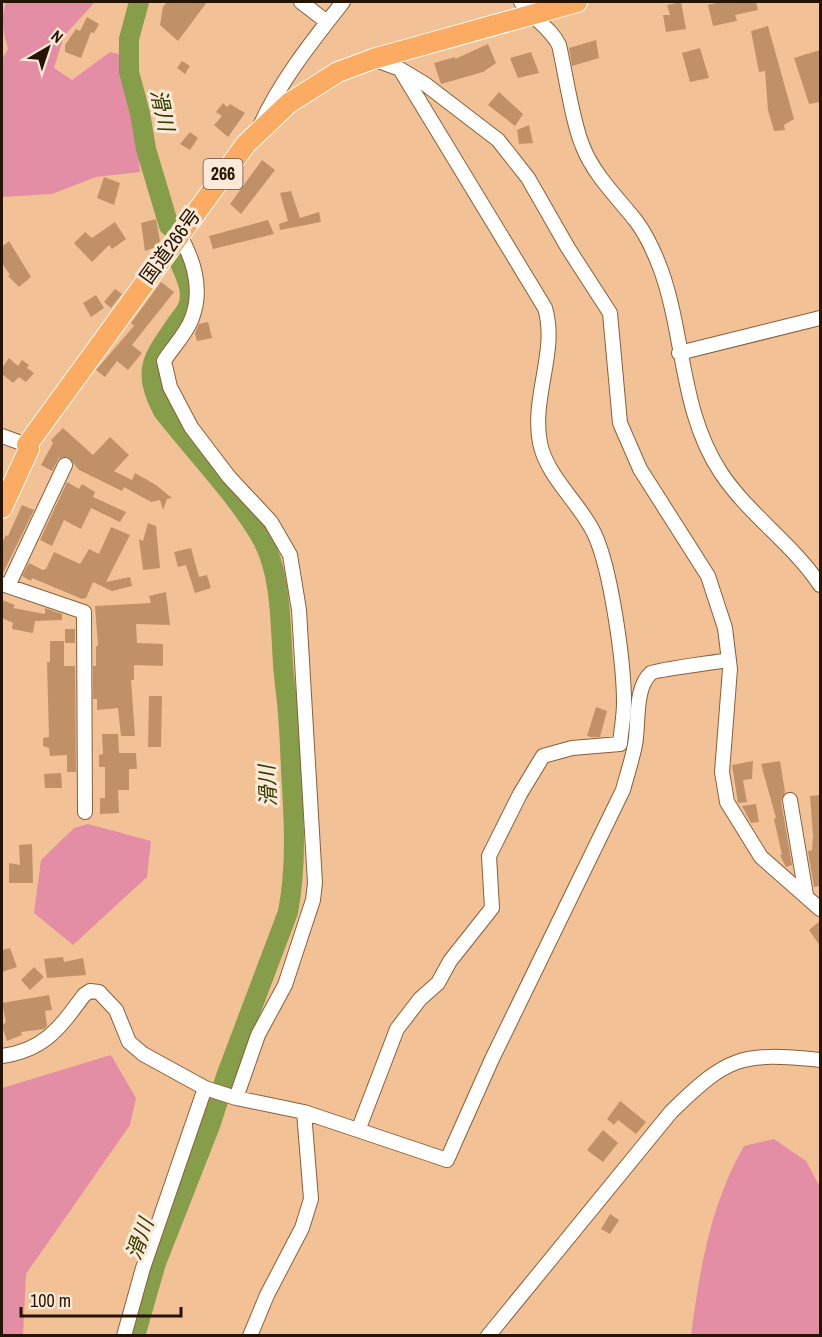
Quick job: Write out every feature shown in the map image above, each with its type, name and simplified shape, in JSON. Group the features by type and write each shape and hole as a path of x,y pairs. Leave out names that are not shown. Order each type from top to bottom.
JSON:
{"highway":[{"name":"国道266号","path":"2,508 29,449 27,445 246,144 289,103 312,86 338,72 373,59 525,8 577,2"}],"street":[{"path":"301,2 327,22"},
{"path":"258,131 268,107 327,22 344,2"},
{"path":"525,8 551,30 559,45 583,147 605,184 638,223 659,266 668,292 697,428 721,474 774,534 807,566 820,585"},
{"path":"373,59 400,69 425,84 498,140 528,178 568,248 610,313 620,423 640,469 708,576 724,628 728,660 722,772 728,802 761,857 820,909"},
{"path":"359,1128 397,1029 420,999 438,984 450,962 492,908 489,856 537,765 543,756 572,748 620,744 624,704 608,580 594,532 553,472 540,445 537,411 550,325 545,308 400,69"},
{"path":"179,234 187,248 198,284 192,319 164,361 170,387 191,427 206,448 282,537 290,555 299,610 315,883 313,900 285,985 258,1035 235,1098"},
{"path":"679,352 820,318"},
{"path":"2,436 27,445"},
{"path":"65,465 5,585 84,612 85,812"},
{"path":"2,1056 21,1053 49,1039 84,995 99,992 116,1010 129,1042 143,1054 205,1088 235,1098 304,1112 359,1128 447,1161 492,1059 623,790 635,745 642,690 650,674 657,670 688,668 728,660"},
{"path":"790,800 806,895"},
{"path":"488,1335 671,1112 701,1083 722,1067 742,1059 775,1056 820,1060"},
{"path":"123,1335 143,1268 205,1088"},
{"path":"250,1335 267,1295 302,1228 311,1199 304,1112"}],"shaded area":[{"path":"6,2 95,2 64,36 54,68 72,80 110,52 119,54 138,148 140,172 96,177 52,194 2,197 2,59 8,49 3,26"},
{"path":"88,824 151,841 147,877 73,945 34,913 41,860 74,828"},
{"path":"111,1055 136,1098 130,1125 26,1274 23,1335 2,1335 2,1088"},
{"path":"774,1139 806,1161 820,1187 820,1335 691,1335 708,1238 732,1168 744,1146"}],"building":[{"path":"167,2 207,2 178,41 160,25 163,7"},
{"path":"681,2 686,29 666,32 663,15 670,15 667,5"},
{"path":"720,2 756,2 758,10 735,15 737,21 713,26 708,5"},
{"path":"87,17 99,24 94,33 91,32 81,58 65,52 65,45 76,29 80,31"},
{"path":"768,26 794,119 784,125 785,130 774,131 768,110 765,71 759,72 751,31"},
{"path":"596,40 599,58 572,66 569,48"},
{"path":"488,44 496,63 483,72 441,84 434,63 455,57 455,59"},
{"path":"700,48 709,78 690,82 682,53"},
{"path":"820,50 820,102 809,104 794,58"},
{"path":"531,52 539,73 518,78 510,58"},
{"path":"182,61 190,66 185,74 177,68"},
{"path":"499,92 523,114 515,126 488,105"},
{"path":"223,103 227,107 230,104 245,113 228,137 214,125 222,116 216,112"},
{"path":"529,125 533,143 519,144 517,130"},
{"path":"190,132 198,138 190,150 180,144"},
{"path":"262,160 275,170 241,214 230,204"},
{"path":"104,177 120,183 114,205 97,198"},
{"path":"291,191 300,218 319,212 321,222 280,230 279,224 288,221 280,193"},
{"path":"156,219 160,241 156,247 145,251 141,223"},
{"path":"268,220 274,234 213,249 209,236"},
{"path":"115,222 126,239 112,249 109,245 92,262 74,243 85,232 92,238"},
{"path":"9,241 31,277 19,287 8,276 10,275 2,263 2,247"},
{"path":"161,282 174,292 132,345 142,353 128,370 117,361 105,377 96,370 134,326 131,323"},
{"path":"115,289 122,294 111,308 104,302"},
{"path":"96,295 104,308 91,317 83,303"},
{"path":"208,322 212,338 197,341 195,333 199,324"},
{"path":"9,358 18,366 22,360 29,365 27,368 34,373 26,382 19,377 13,383 2,374 2,368"},
{"path":"63,428 93,455 110,437 129,455 114,471 132,480 135,473 156,485 172,498 167,499 163,510 160,500 151,502 124,487 122,491 79,470 68,457 59,458 52,471 41,465 53,443 51,440"},
{"path":"67,482 79,489 82,484 95,492 93,497 126,512 120,522 91,508 81,529 64,520 52,546 40,540"},
{"path":"22,505 34,510 2,575 2,543 6,535 8,536"},
{"path":"148,523 156,526 160,568 143,570 139,539 143,541"},
{"path":"111,527 130,535 106,582 130,577 132,586 112,591 93,582 86,598 82,599 22,576 29,563 43,570 46,569 54,552 80,564 89,549 99,554"},
{"path":"191,548 199,577 207,575 211,588 195,593 186,565 178,567 174,552"},
{"path":"166,592 170,625 136,624 137,643 163,644 163,666 134,665 134,680 131,680 135,736 121,736 118,708 97,710 97,699 93,699 93,666 96,666 96,646 98,646 95,606 151,603 149,596"},
{"path":"2,600 15,605 13,608 45,614 45,608 62,614 62,620 35,621 33,633 12,629 13,623 2,618"},
{"path":"65,629 75,629 75,643 65,643"},
{"path":"50,641 64,641 64,666 75,666 76,772 67,772 67,755 50,756 49,748 43,746 43,738 49,737 47,662 50,662"},
{"path":"149,696 162,696 161,747 148,747"},
{"path":"596,707 607,711 600,737 591,737 587,736"},
{"path":"102,734 118,734 119,753 136,753 137,769 129,769 129,790 118,790 119,813 100,814 100,798 105,798 105,767 99,767 99,755 103,754"},
{"path":"753,761 752,779 743,780 747,802 738,803 732,765"},
{"path":"780,761 785,792 781,801 792,865 786,867 780,855 782,855 774,819 776,818 761,764"},
{"path":"61,773 62,788 45,788 44,774"},
{"path":"820,795 820,886 814,887 808,851 812,850 813,836 810,796"},
{"path":"756,804 759,822 751,823 742,806"},
{"path":"32,844 33,883 9,883 9,863 20,865 19,845"},
{"path":"820,921 820,946 809,930"},
{"path":"10,948 17,967 2,972 2,950"},
{"path":"63,957 64,962 83,958 86,975 47,978 44,959"},
{"path":"34,967 44,977 30,990 21,980"},
{"path":"49,995 52,1010 45,1011 47,1026 44,1029 21,1032 22,1035 7,1041 2,1026 6,1022 2,1003"},
{"path":"620,1101 646,1122 636,1134 618,1120 614,1125 607,1119"},
{"path":"603,1130 618,1143 603,1162 587,1150"},
{"path":"610,1214 619,1220 610,1234 601,1229"}],"waterway":[{"name":"滑川","path":"139,2 129,39 129,72 140,113 146,149 169,226"},
{"name":"滑川","path":"135,1336 156,1263 211,1123 225,1079 288,912 294,859 288,717 280,610 278,590 269,553 251,521 163,411 153,385 151,374 156,355 189,303 189,286 178,258"}]}
